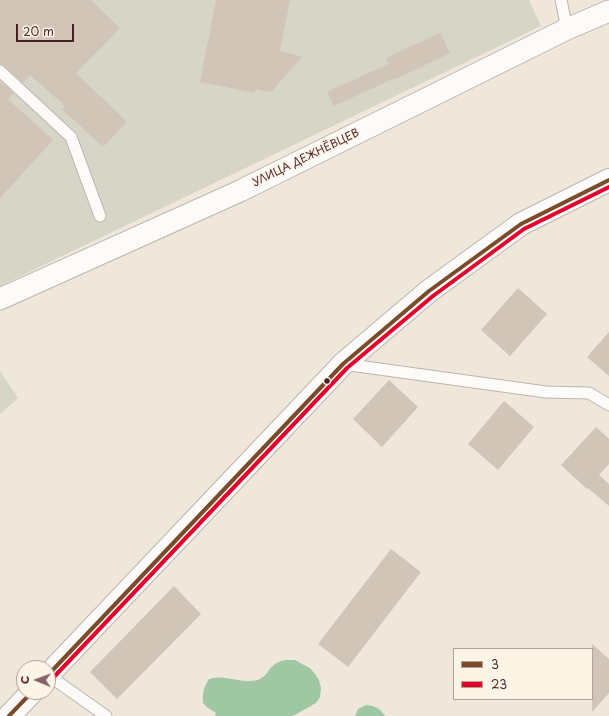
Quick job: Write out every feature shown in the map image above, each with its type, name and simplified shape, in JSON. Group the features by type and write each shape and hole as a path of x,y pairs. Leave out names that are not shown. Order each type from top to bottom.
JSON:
{"main road":[{"path":"56,667 343,364 429,291 521,224 609,180"},
{"path":"9,716 24,700"}],"street":[{"name":"УЛИЦА ДЕЖНЁВЦЕВ","path":"0,299 240,191 567,29 609,11"}],"lane":[{"path":"561,0 567,29"},
{"path":"0,71 71,137 100,216"},
{"path":"343,364 546,392 589,393 609,405"},
{"path":"56,681 106,716"}],"shaded area":[{"path":"0,0 529,0 541,26 0,286"},
{"path":"0,371 18,398 0,414"}],"green space":[{"path":"287,660 295,660 310,668 319,680 321,688 320,697 316,703 293,716 215,716 216,713 203,703 204,690 209,679 221,678 253,681 265,675 276,663"},
{"path":"366,705 377,708 385,716 355,716 358,709"}],"building":[{"path":"0,0 91,0 120,28 76,73 127,122 103,147 62,109 65,106 30,75 23,83 5,66 0,64"},
{"path":"216,0 290,0 280,51 302,57 271,92 255,89 255,93 200,82"},
{"path":"440,33 450,53 396,79 395,78 334,106 327,92 388,64 386,58"},
{"path":"0,81 14,93 8,99 53,140 0,198"},
{"path":"518,288 547,314 510,356 481,330"},
{"path":"609,332 609,376 587,357"},
{"path":"389,380 418,407 382,447 353,419"},
{"path":"504,401 534,427 498,470 468,444"},
{"path":"596,427 609,439 609,464 599,475 609,484 609,506 588,488 587,489 561,465"},
{"path":"391,549 421,572 348,667 318,644"},
{"path":"174,586 201,614 117,699 90,672"},
{"path":"592,644 609,659 609,693 592,712 593,648"}],"transit line":[{"name":"3","path":"56,667 343,364 429,291 521,224 609,180"},
{"name":"23","path":"56,675 347,368 433,296 524,229 609,187"},
{"name":"3","path":"9,716 24,700"}]}
